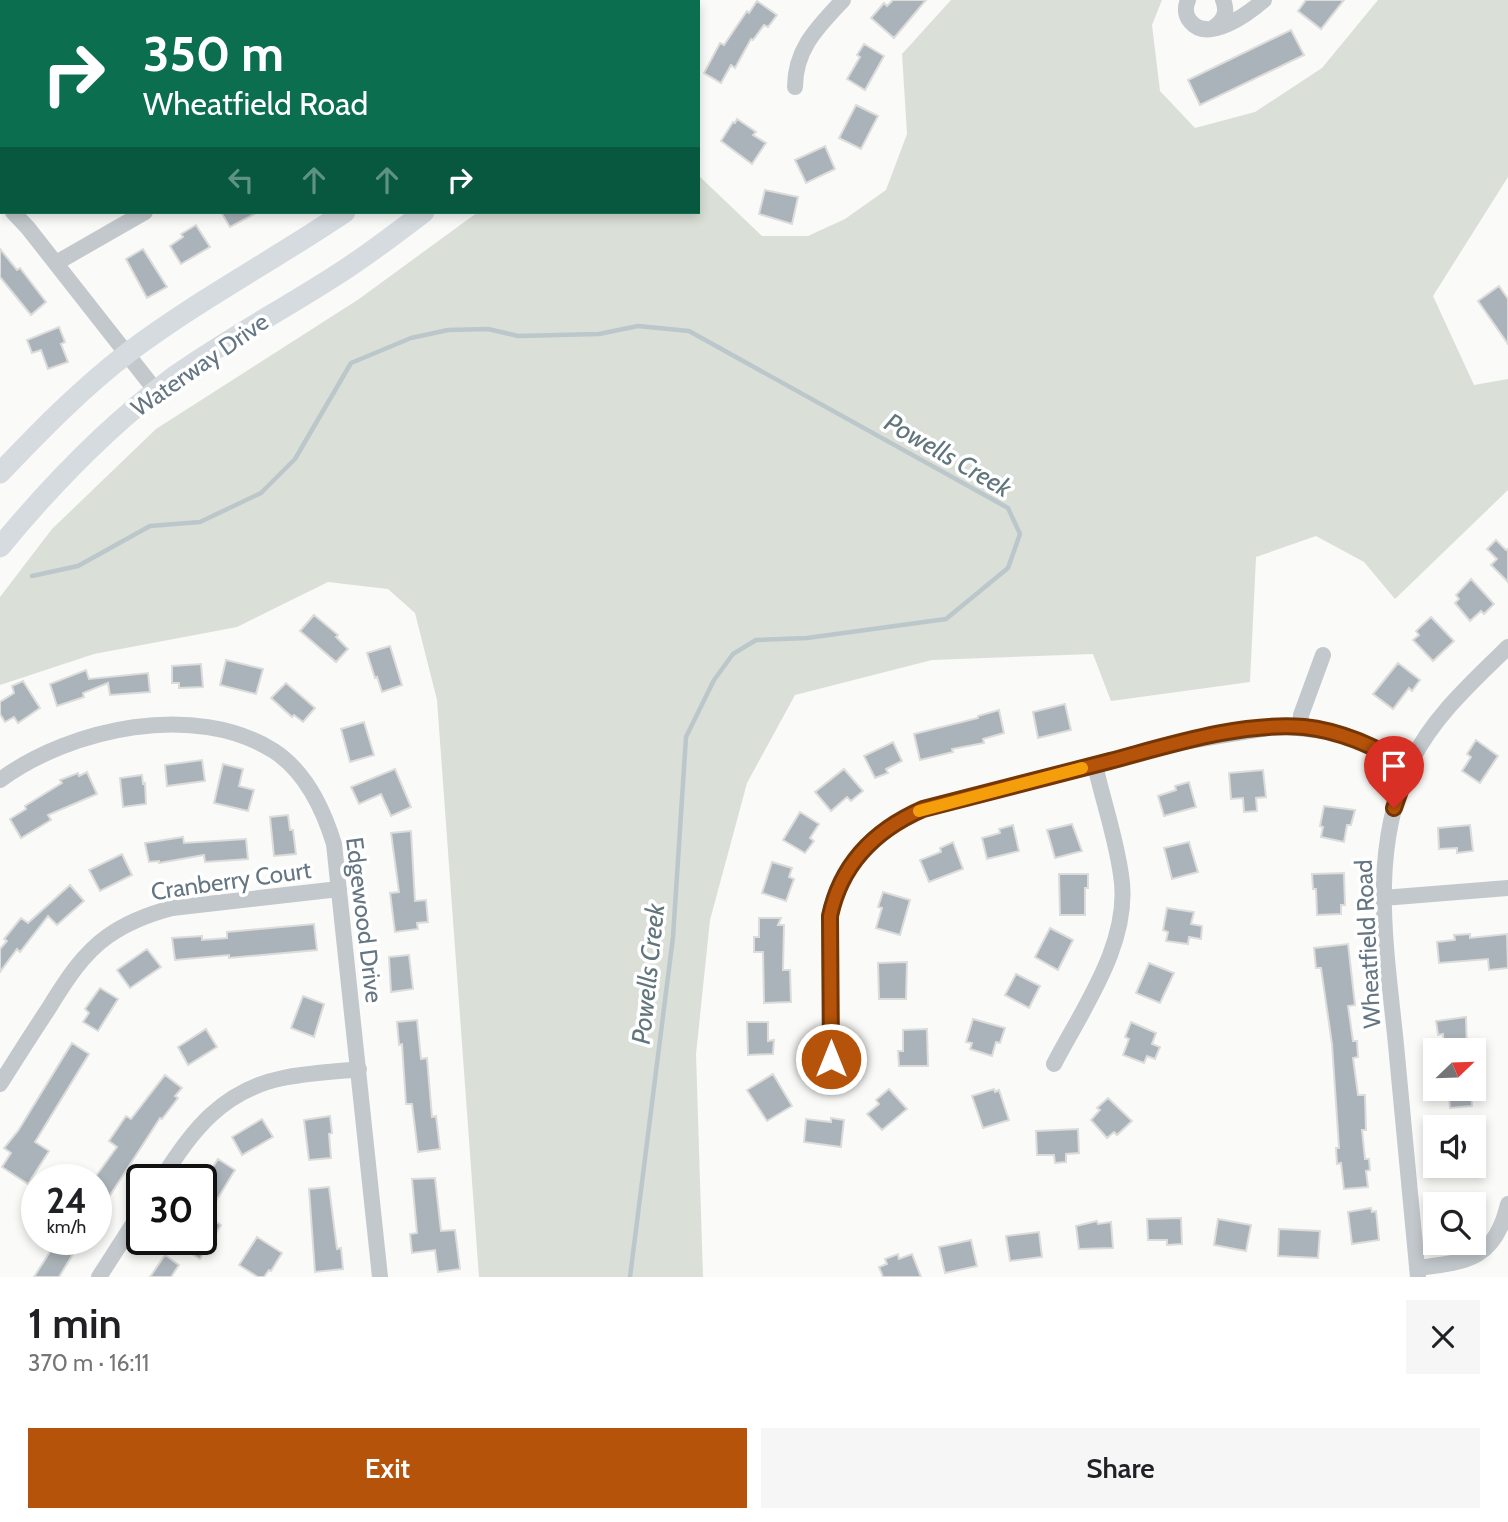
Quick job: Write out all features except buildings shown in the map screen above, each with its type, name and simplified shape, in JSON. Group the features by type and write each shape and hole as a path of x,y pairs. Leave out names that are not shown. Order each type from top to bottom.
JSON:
{"main road":[{"name":"Waterway Drive","path":"0,473 46,425 127,354 190,309 342,214"},
{"name":"Waterway Drive","path":"0,547 73,465 128,413 218,346 339,274 421,214"}],"street":[{"path":"795,87 803,48 812,33 843,0"},
{"path":"1188,0 1186,6 1189,21 1204,30 1245,15 1264,0"},
{"path":"1213,28 1219,25 1225,14 1223,0"},
{"path":"15,214 156,391"},
{"path":"56,263 142,214"},
{"name":"Wheatfield Road","path":"1418,1272 1383,898 1384,857 1389,824 1409,765 1420,744 1445,711 1508,647"},
{"path":"1300,727 1301,715 1323,655"},
{"name":"Edgewood Drive","path":"0,780 44,753 109,732 187,725 231,732 275,752 300,775 317,799 334,844 380,1277"},
{"path":"831,1059 830,916 842,878 869,842 902,818 923,809 1175,743 1280,726 1333,732 1359,740 1409,765"},
{"path":"1054,1064 1105,966 1120,922 1121,876 1095,765"},
{"path":"1383,898 1508,888"},
{"name":"Cranberry Court","path":"0,1084 72,971 106,937 127,924 172,908 340,889"},
{"path":"172,1164 197,1127 214,1111 238,1095 282,1078 359,1069"},
{"path":"1418,1272 1476,1257 1497,1233 1505,1205"},
{"path":"99,1277 126,1235"}],"shaded area":[{"path":"951,0 1162,0 1152,25 1160,91 1195,128 1255,112 1322,68 1378,0 1508,0 1508,177 1433,296 1474,385 1508,379 1508,490 1395,599 1364,562 1316,536 1256,557 1250,682 1111,701 1093,654 932,660 795,695 747,783 710,920 696,1054 703,1277 479,1277 437,700 415,613 388,589 328,582 237,627 94,654 0,685 0,597 52,529 156,429 359,299 475,214 700,214 700,177 762,236 808,236 845,219 886,190 907,134 902,54"}],"waterway":[{"name":"Powells Creek","path":"32,576 78,566 150,526 200,522 261,493 295,459 351,363 411,338 448,330 488,329 518,336 599,334 638,326 689,331 1008,508 1020,534 1008,568 946,619 807,638 756,640 733,654 714,680 686,737 673,937 630,1277"}],"slow traffic":[{"path":"919,811 1082,768"}],"route":[{"path":"831,1059 832,903 842,878 855,859 869,842 902,818 923,809 1175,743 1280,726 1333,732 1359,740 1409,765 1394,808"}]}
